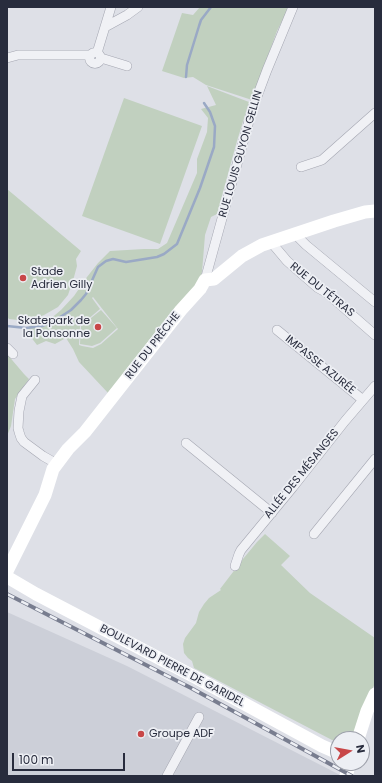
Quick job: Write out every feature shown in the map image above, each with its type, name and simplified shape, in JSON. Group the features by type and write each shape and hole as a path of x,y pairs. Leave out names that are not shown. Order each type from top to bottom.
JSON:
{"street":[{"path":"95,57 111,7"},
{"path":"105,27 138,7"},
{"name":"RUE LOUIS GUYON GELLIN","path":"205,280 252,110 293,7"},
{"path":"7,58 18,55 95,57 127,66"},
{"path":"301,167 322,160 375,113"},
{"path":"205,280 214,279 253,249 345,218 375,211"},
{"path":"295,234 318,256 375,302"},
{"name":"RUE DU TÉTRAS","path":"271,242 287,261 318,288 328,293 375,335"},
{"name":"RUE DU PRÊCHE","path":"7,571 45,495 55,466 68,449 85,432 181,310 200,289 205,280"},
{"name":"IMPASSE AZURÉE","path":"277,330 363,400"},
{"path":"34,380 22,396 19,411 18,430 23,441 55,466"},
{"name":"ALLÉE DES MÉSANGES","path":"235,566 241,550 375,386"},
{"path":"186,443 272,513"},
{"path":"314,534 375,459"},
{"name":"BOULEVARD PIERRE DE GARIDEL","path":"7,576 76,616 330,749"},
{"path":"361,731 367,711 375,694"},
{"path":"167,776 199,717"}],"shaded area":[{"path":"7,612 127,666 342,776 7,776"}],"green space":[{"path":"200,7 289,7 277,31 252,100 206,85 193,77 184,78 162,71 182,13 193,15"},
{"path":"207,86 249,102 217,214 211,217 205,235 200,280 108,393 79,362 66,338 55,344 46,341 37,345 27,332 29,326 49,320 61,310 74,296 98,263 110,251 158,249 167,243 197,173 197,159 207,132 208,118 201,109 216,105","holes":["93,297 118,329 101,344 93,348 79,345 80,326 100,309 92,298"]},
{"path":"124,98 202,126 160,244 82,216"},
{"path":"7,189 81,251 76,259 77,266 68,295 58,307 32,320 9,319 7,317"},
{"name":"Skatepark de la Ponsonne","path":"101,310 117,328 100,343 92,346 80,344 81,326"},
{"path":"7,354 29,379 15,399 11,426 7,436"},
{"path":"265,534 290,556 281,565 310,593 375,638 375,683 356,731 330,731 330,739 194,668 192,661 184,653 183,644 185,638 196,623 199,612 204,604 209,598 221,590 220,589"}],"waterway":[{"path":"186,77 187,65 201,20 211,7"},
{"path":"7,326 26,328 42,326 54,321 71,310 81,300 86,294 98,267 106,261 113,259 126,262 157,257 164,254 177,244 200,188 214,147 215,126 210,112 204,103"}],"railway":[{"path":"7,594 191,688 352,776"}],"place":[{"name":"Stade Adrien Gilly","path":"23,278"},
{"name":"Skatepark de la Ponsonne","path":"98,327"},
{"name":"Groupe ADF","path":"141,734"}]}
